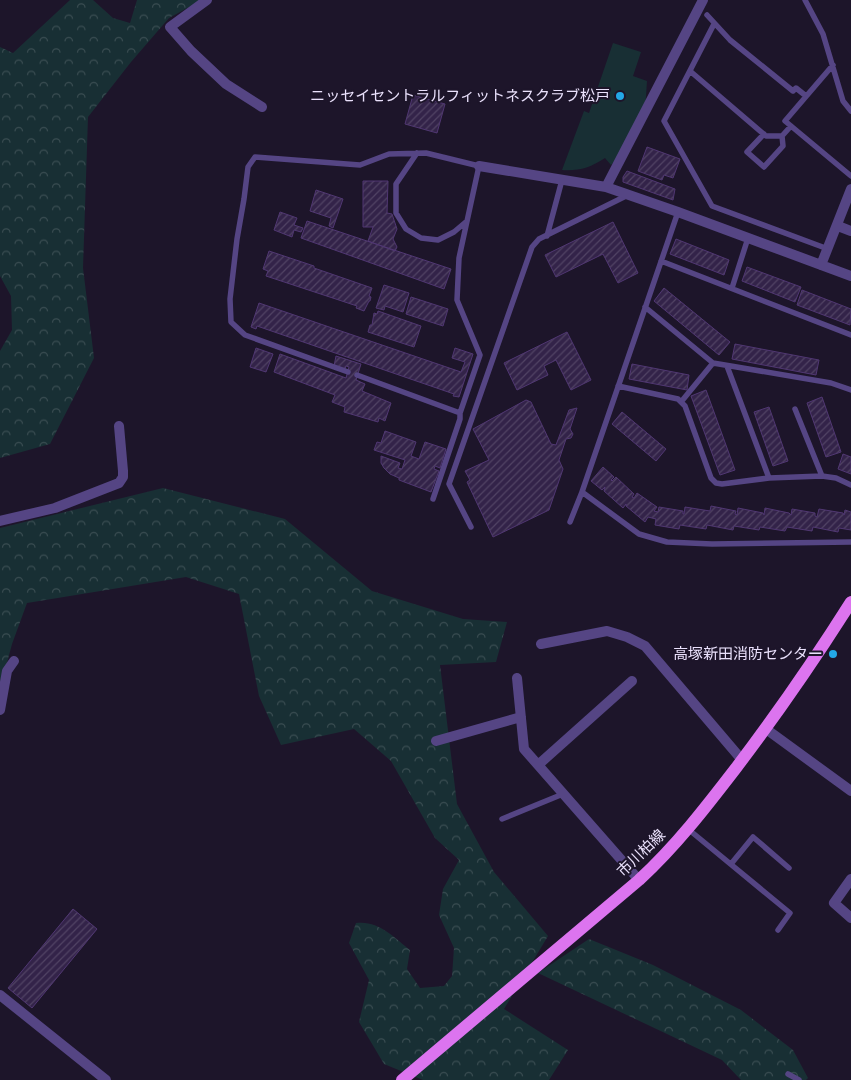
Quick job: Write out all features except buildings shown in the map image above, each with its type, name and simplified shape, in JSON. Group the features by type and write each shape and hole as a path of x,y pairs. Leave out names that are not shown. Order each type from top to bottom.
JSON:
{"main road":[{"name":"市川柏線","path":"402,1080 639,880 688,829 766,728 851,602"}],"street":[{"path":"207,0 170,27 191,51 226,84 262,107"},
{"path":"606,187 703,0"},
{"path":"479,166 606,187 851,276"},
{"path":"822,265 851,189"},
{"path":"838,226 851,231"},
{"path":"0,521 55,508 119,482 123,477 123,472 119,426"},
{"path":"542,644 607,631 627,637 645,646 742,760"},
{"path":"0,710 7,672 14,661"},
{"path":"517,678 524,748 639,880"},
{"path":"538,765 632,682"},
{"path":"436,741 521,717"},
{"path":"766,728 850,790"},
{"path":"851,879 834,903 851,918"},
{"path":"0,995 106,1080"}],"lane":[{"path":"805,0 823,34 843,101 851,111"},
{"path":"707,15 730,40 793,92 796,88 806,96"},
{"path":"714,24 664,121 712,206 828,249"},
{"path":"833,65 785,121 851,176"},
{"path":"690,71 766,136 782,136"},
{"path":"764,134 747,152 764,166 783,146 782,136 791,126"},
{"path":"416,153 396,184 396,213 406,229 420,238 438,240 454,232 467,221"},
{"path":"348,372 245,334 231,322 230,299 248,167 255,157 360,165 389,154 416,153 426,153 479,166 459,258 457,300 480,355 433,499"},
{"path":"547,236 562,180"},
{"path":"471,527 449,484 532,247 539,239 628,195"},
{"path":"570,522 678,212"},
{"path":"732,288 748,238"},
{"path":"661,261 851,335"},
{"path":"645,307 713,364 830,383 851,390"},
{"path":"681,402 713,364"},
{"path":"727,366 769,478"},
{"path":"357,375 460,412"},
{"path":"618,386 678,399 685,406 711,478 716,483 822,476 836,478 851,485"},
{"path":"795,409 822,476"},
{"path":"582,492 639,534 667,542 712,544 851,542"},
{"path":"502,818 563,794"},
{"path":"688,829 790,913 778,930"},
{"path":"731,864 752,838 788,868"},
{"path":"788,1074 799,1080"}],"green space":[{"path":"70,0 93,0 113,18 130,23 137,0 202,0 169,18 131,62 88,117 83,268 94,358 50,444 0,458 0,351 12,330 11,296 0,276 0,47 13,53"},
{"name":"ニッセイセントラルフィットネスクラブ松戸","path":"613,43 641,52 633,76 647,81 645,112 622,154 611,165 605,158 584,168 562,170 584,111 589,113"},
{"path":"163,488 285,519 372,591 463,619 507,622 496,662 440,665 457,804 494,872 548,936 504,1009 568,1050 549,1080 423,1080 384,1064 359,1022 369,980 349,943 356,923 371,924 379,927 410,950 407,969 420,988 444,986 452,976 454,948 439,915 443,889 459,860 435,838 391,761 354,729 281,745 259,696 239,594 186,577 27,603 12,644 0,689 0,528"},
{"path":"589,939 653,965 741,1010 793,1050 808,1078 806,1080 741,1080 722,1060 538,973"}],"place":[{"name":"ニッセイセントラルフィットネスクラブ松戸","path":"620,96"},
{"name":"高塚新田消防センター","path":"833,654"}]}
